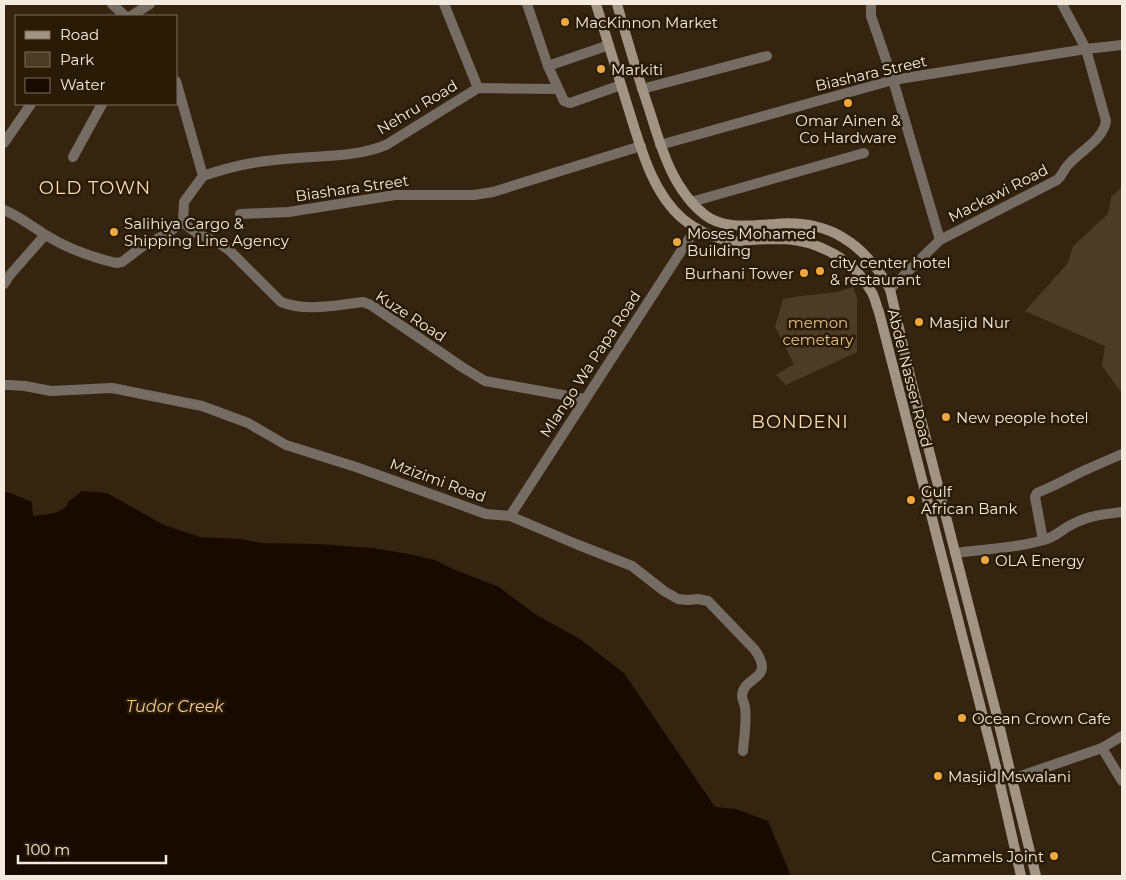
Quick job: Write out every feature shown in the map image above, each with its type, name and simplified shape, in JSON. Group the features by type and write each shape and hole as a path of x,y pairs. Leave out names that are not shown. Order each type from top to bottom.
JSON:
{"main road":[{"name":"Abdel Nasser Road","path":"596,4 641,146 658,190 668,204 683,219 696,228 720,238 731,241 784,239 809,243 845,261 863,279 872,292 998,775 1021,876"},
{"name":"Abdel Nasser Road","path":"616,4 660,145 674,178 691,202 706,216 726,224 802,224 814,225 832,232 861,251 873,263 890,289 911,380 1036,876"},
{"path":"930,513 944,510"},
{"path":"954,606 969,605"}],"street":[{"path":"112,4 124,15"},
{"path":"133,15 150,4"},
{"path":"444,4 478,88"},
{"path":"527,4 548,66 564,101 570,103 621,85"},
{"path":"871,4 871,16 893,80 940,240"},
{"name":"Mackawi Road","path":"890,289 940,240 1057,180 1063,174 1067,165 1102,133 1106,121 1086,49 1062,4"},
{"path":"548,66 609,45"},
{"name":"Biashara Street","path":"660,145 893,80 1122,45"},
{"path":"642,88 768,56"},
{"path":"4,210 76,251 116,263 122,262 144,246 165,235 183,222 184,202 203,176 178,88"},
{"name":"Nehru Road","path":"203,176 222,170 274,160 356,154 374,150 478,88 557,88"},
{"path":"4,143 30,105"},
{"path":"73,157 101,105"},
{"name":"Biashara Street","path":"240,214 289,212 395,195 474,195 493,192 641,146"},
{"path":"691,202 864,152"},
{"name":"Kuze Road","path":"183,222 196,233 217,242 229,250 281,302 306,308 363,302 371,305 485,381 585,399"},
{"name":"Mlango Wa Papa Road","path":"510,516 696,228"},
{"path":"4,284 45,235"},
{"name":"Mzizimi Road","path":"4,385 25,386 51,391 112,388 202,406 248,423 286,445 356,467 486,514 510,516 632,566 664,591 678,599 708,601 755,650 762,664 761,672 745,688 742,697 745,707 743,751"},
{"path":"1043,540 1034,497 1037,493 1122,454"},
{"path":"955,553 1022,545 1043,540 1055,536 1072,524 1086,518 1122,512"},
{"path":"1012,779 1102,748 1122,736"},
{"path":"1102,748 1122,781"}],"green space":[{"path":"1122,187 1121,392 1102,366 1105,346 1025,311 1068,263 1073,246 1108,214 1111,197"},
{"name":"memon cemetary","path":"853,287 857,298 857,352 786,385 776,375 794,364 775,327 783,299 838,292"}],"water":[{"name":"Tudor Creek","path":"82,491 107,493 164,525 200,537 240,539 262,543 318,544 373,548 409,554 435,560 499,587 535,614 580,639 624,673 715,807 736,809 768,821 791,876 4,876 4,492 32,502 33,516 55,513 66,507 68,502"}],"place":[{"name":"MacKinnon Market","path":"565,22"},
{"name":"Markiti","path":"601,69"},
{"name":"Omar Ainen & Co Hardware","path":"848,103"},
{"name":"Salihiya Cargo & Shipping Line Agency","path":"114,232"},
{"name":"Moses Mohamed Building","path":"677,242"},
{"name":"city center hotel & restaurant","path":"820,271"},
{"name":"Burhani Tower","path":"804,273"},
{"name":"Masjid Nur","path":"919,322"},
{"name":"New people hotel","path":"946,417"},
{"name":"Gulf African Bank","path":"911,500"},
{"name":"OLA Energy","path":"985,560"},
{"name":"Ocean Crown Cafe","path":"962,718"},
{"name":"Masjid Mswalani","path":"938,776"},
{"name":"Cammels Joint","path":"1054,856"}],"district":[{"name":"OLD TOWN","path":"95,188"},
{"name":"BONDENI","path":"800,422"}]}
